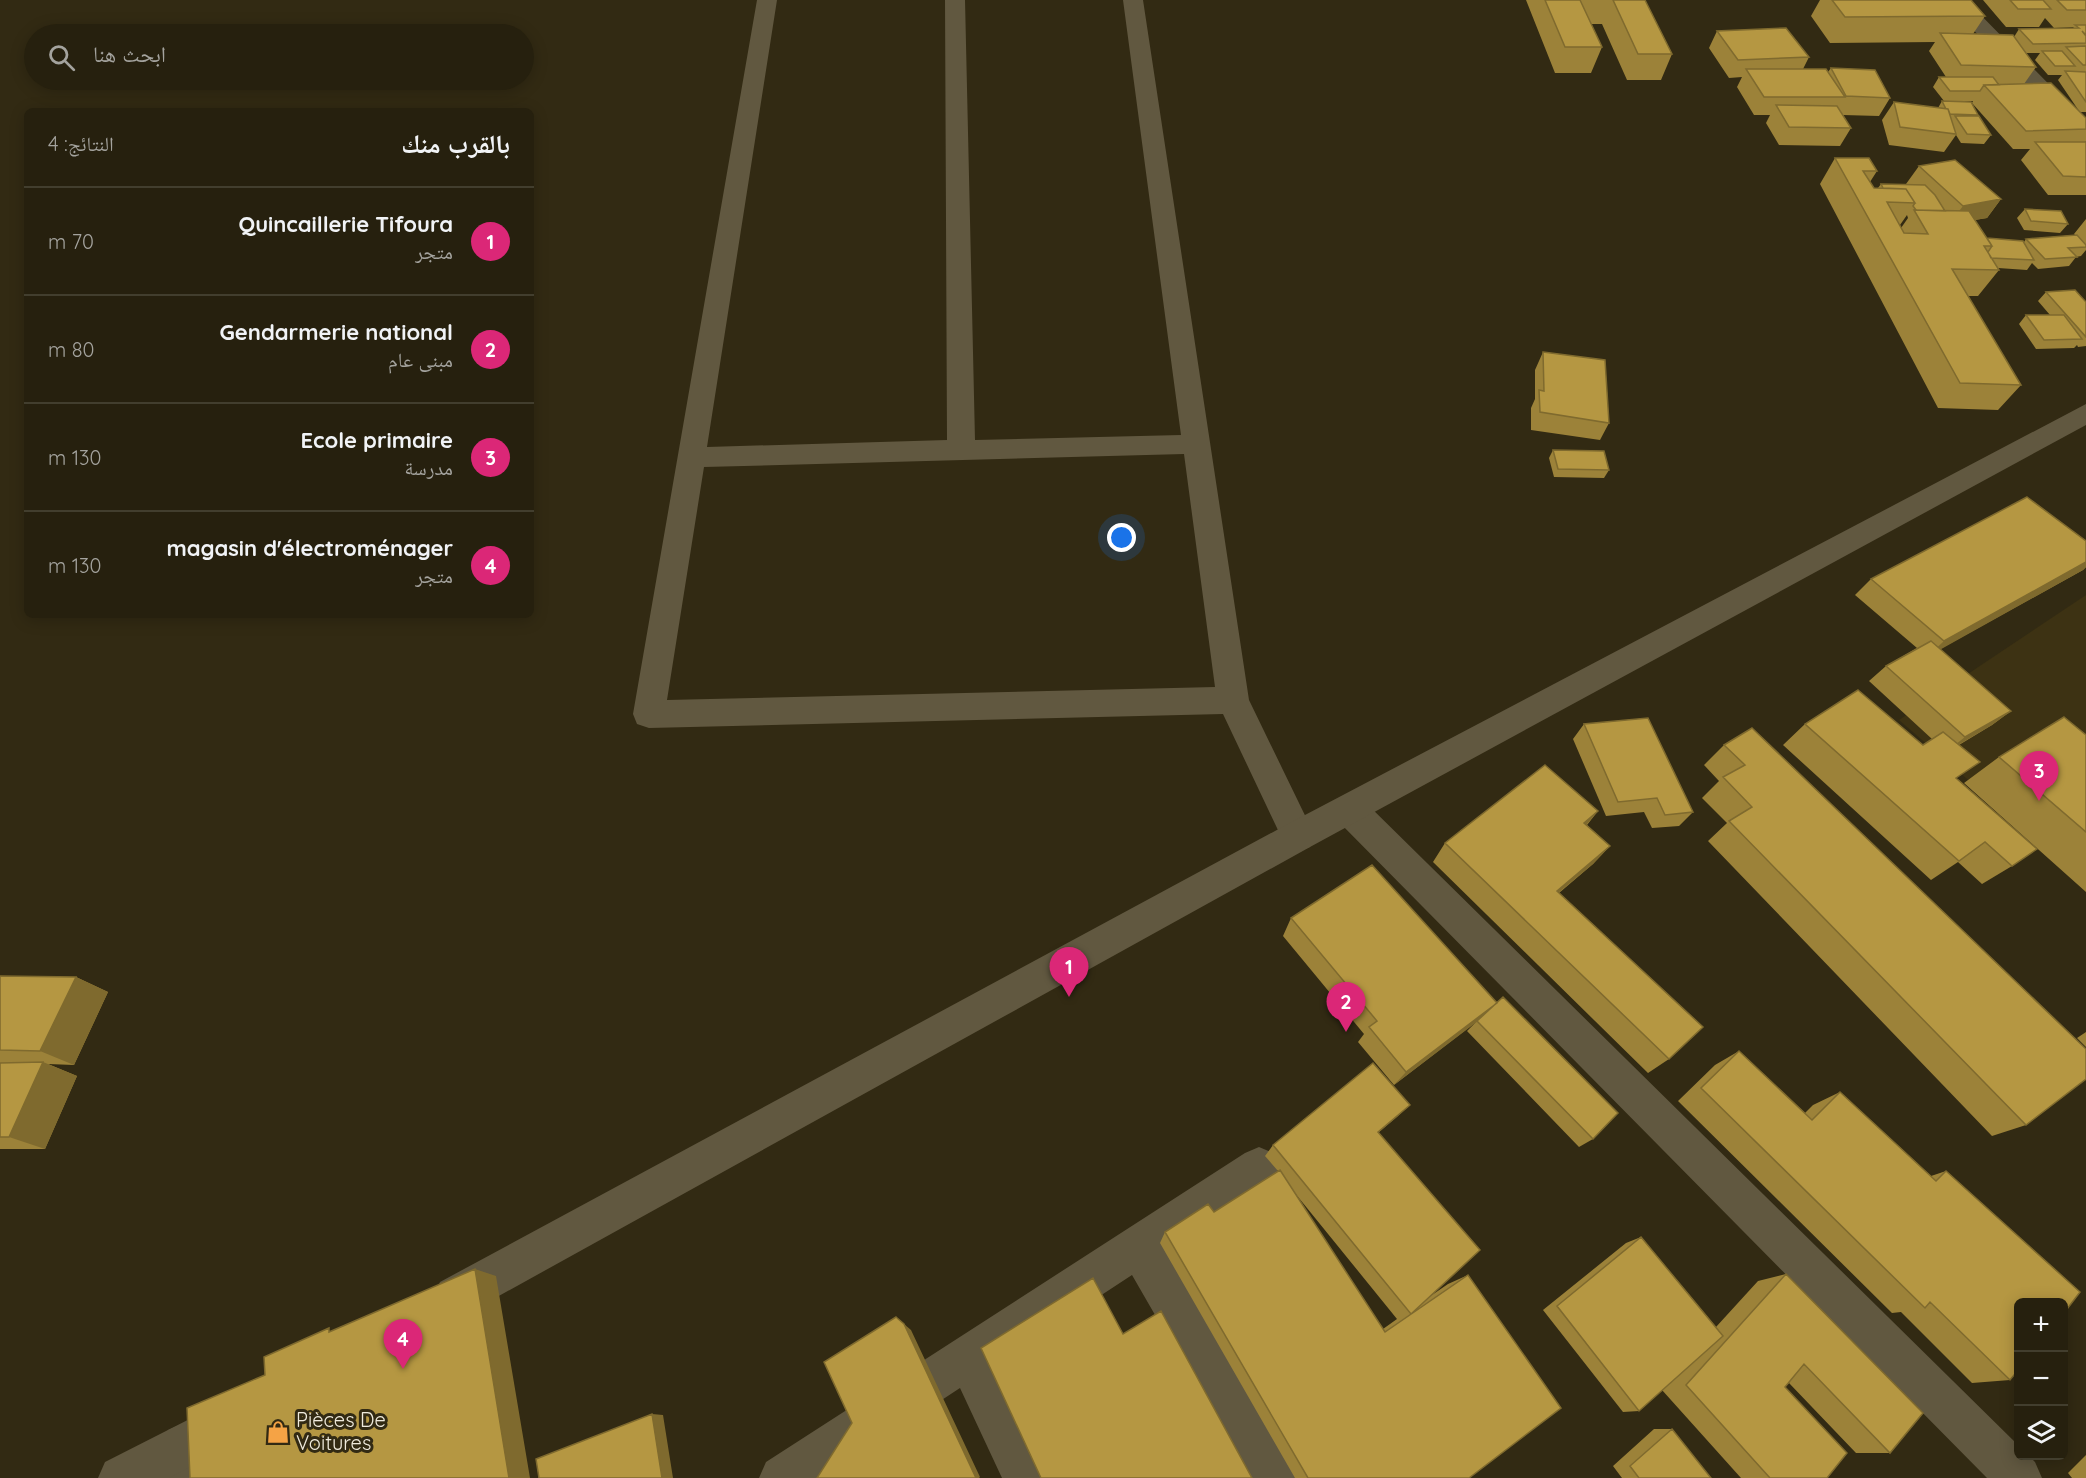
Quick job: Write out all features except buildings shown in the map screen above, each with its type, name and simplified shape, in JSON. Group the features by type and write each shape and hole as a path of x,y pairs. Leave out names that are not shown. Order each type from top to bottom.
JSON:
{"street":[{"path":"767,0 649,714 1233,700"},
{"path":"955,0 961,451"},
{"path":"1133,0 1233,700 1298,836"},
{"path":"1955,0 2086,135"},
{"path":"426,1314 1298,836 2086,412"},
{"path":"691,457 1196,444"},
{"path":"1350,810 2019,1478"},
{"path":"782,1478 1259,1167"},
{"path":"1138,1246 1275,1478"},
{"path":"969,1357 1026,1478"},
{"path":"121,1478 186,1462 258,1406"}],"shaded area":[{"path":"2086,595 2086,882 1899,720"}],"place":[{"name":"Ecole primaire","path":"2039,801"},
{"name":"Quincaillerie Tifoura","path":"1069,997"},
{"name":"Gendarmerie national","path":"1346,1032"},
{"name":"magasin d'électroménager","path":"403,1369"},
{"name":"Pièces De Voitures","path":"278,1432"}]}
